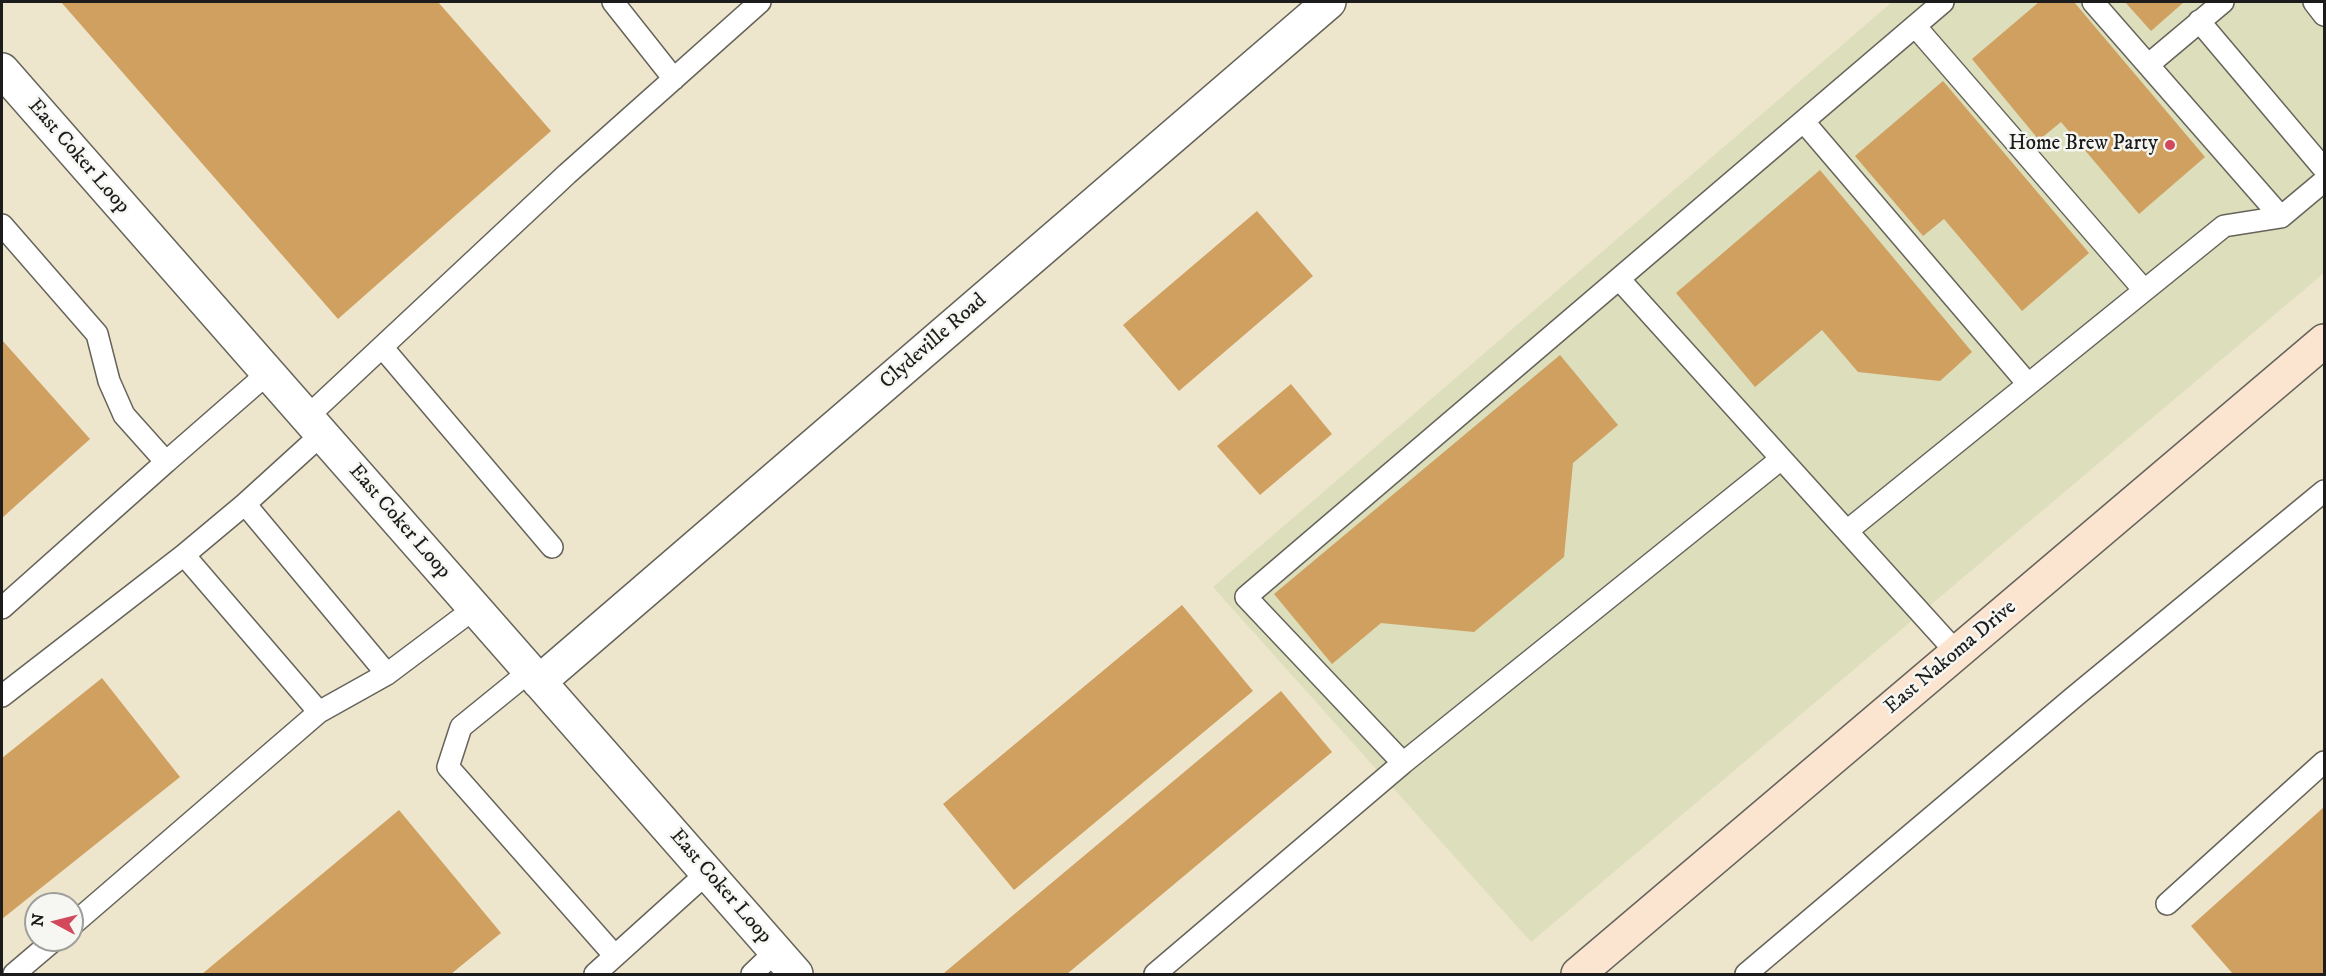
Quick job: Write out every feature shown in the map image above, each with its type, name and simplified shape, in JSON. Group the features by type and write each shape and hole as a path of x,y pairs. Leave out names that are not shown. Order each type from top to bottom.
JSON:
{"main road":[{"name":"East Nakoma Drive","path":"1578,975 2325,341"}],"street":[{"name":"Clydeville Road","path":"535,677 1329,2"},
{"name":"East Coker Loop","path":"2,70 786,963"}],"lane":[{"path":"613,2 674,79"},
{"path":"2,696 184,555 245,504 382,347 760,2"},
{"path":"1403,763 1246,597 1943,2"},
{"path":"2093,2 2281,217"},
{"path":"2148,64 2223,2"},
{"path":"2314,2 2325,15"},
{"path":"2199,21 2325,169"},
{"path":"1915,26 2144,290"},
{"path":"1804,122 2028,384"},
{"path":"1847,531 2224,226 2281,217 2325,181"},
{"path":"2,225 97,334 109,381 124,415 166,462"},
{"path":"1619,279 1957,653"},
{"path":"382,347 552,547"},
{"path":"2,608 268,373"},
{"path":"1155,975 1403,763 1781,459"},
{"path":"1746,975 2083,689 2325,491"},
{"path":"245,504 387,674"},
{"path":"184,555 319,712"},
{"path":"84,915 319,712 387,674 475,608"},
{"path":"535,677 461,727 448,767 615,956"},
{"path":"2167,904 2325,762"},
{"path":"595,975 707,873"},
{"path":"14,975 40,952"},
{"path":"752,975 786,963"}],"shaded area":[{"path":"1892,2 2324,2 2324,273 1531,942 1213,587"}],"building":[{"path":"61,2 438,2 551,131 338,319"},
{"path":"2039,2 2074,2 2205,157 2139,214 2061,122 2039,140 1972,59"},
{"path":"2125,2 2184,2 2151,31"},
{"path":"1943,81 2089,253 2022,311 1944,219 1923,236 1855,156"},
{"path":"1820,170 1972,352 1940,381 1858,372 1822,330 1755,387 1676,293"},
{"path":"1257,211 1313,276 1179,391 1123,325"},
{"path":"2,340 90,439 2,518"},
{"path":"1560,355 1618,425 1573,463 1564,557 1474,632 1381,623 1332,664 1274,594"},
{"path":"1291,384 1332,434 1260,495 1217,446"},
{"path":"1182,605 1253,691 1014,890 943,804"},
{"path":"102,678 180,777 36,892 24,892 24,901 2,919 2,758"},
{"path":"1281,691 1332,752 1067,974 944,973"},
{"path":"2324,807 2324,974 2233,974 2191,926"},
{"path":"399,810 501,933 451,974 202,974"}],"place":[{"name":"Home Brew Party","path":"2170,145"}]}
